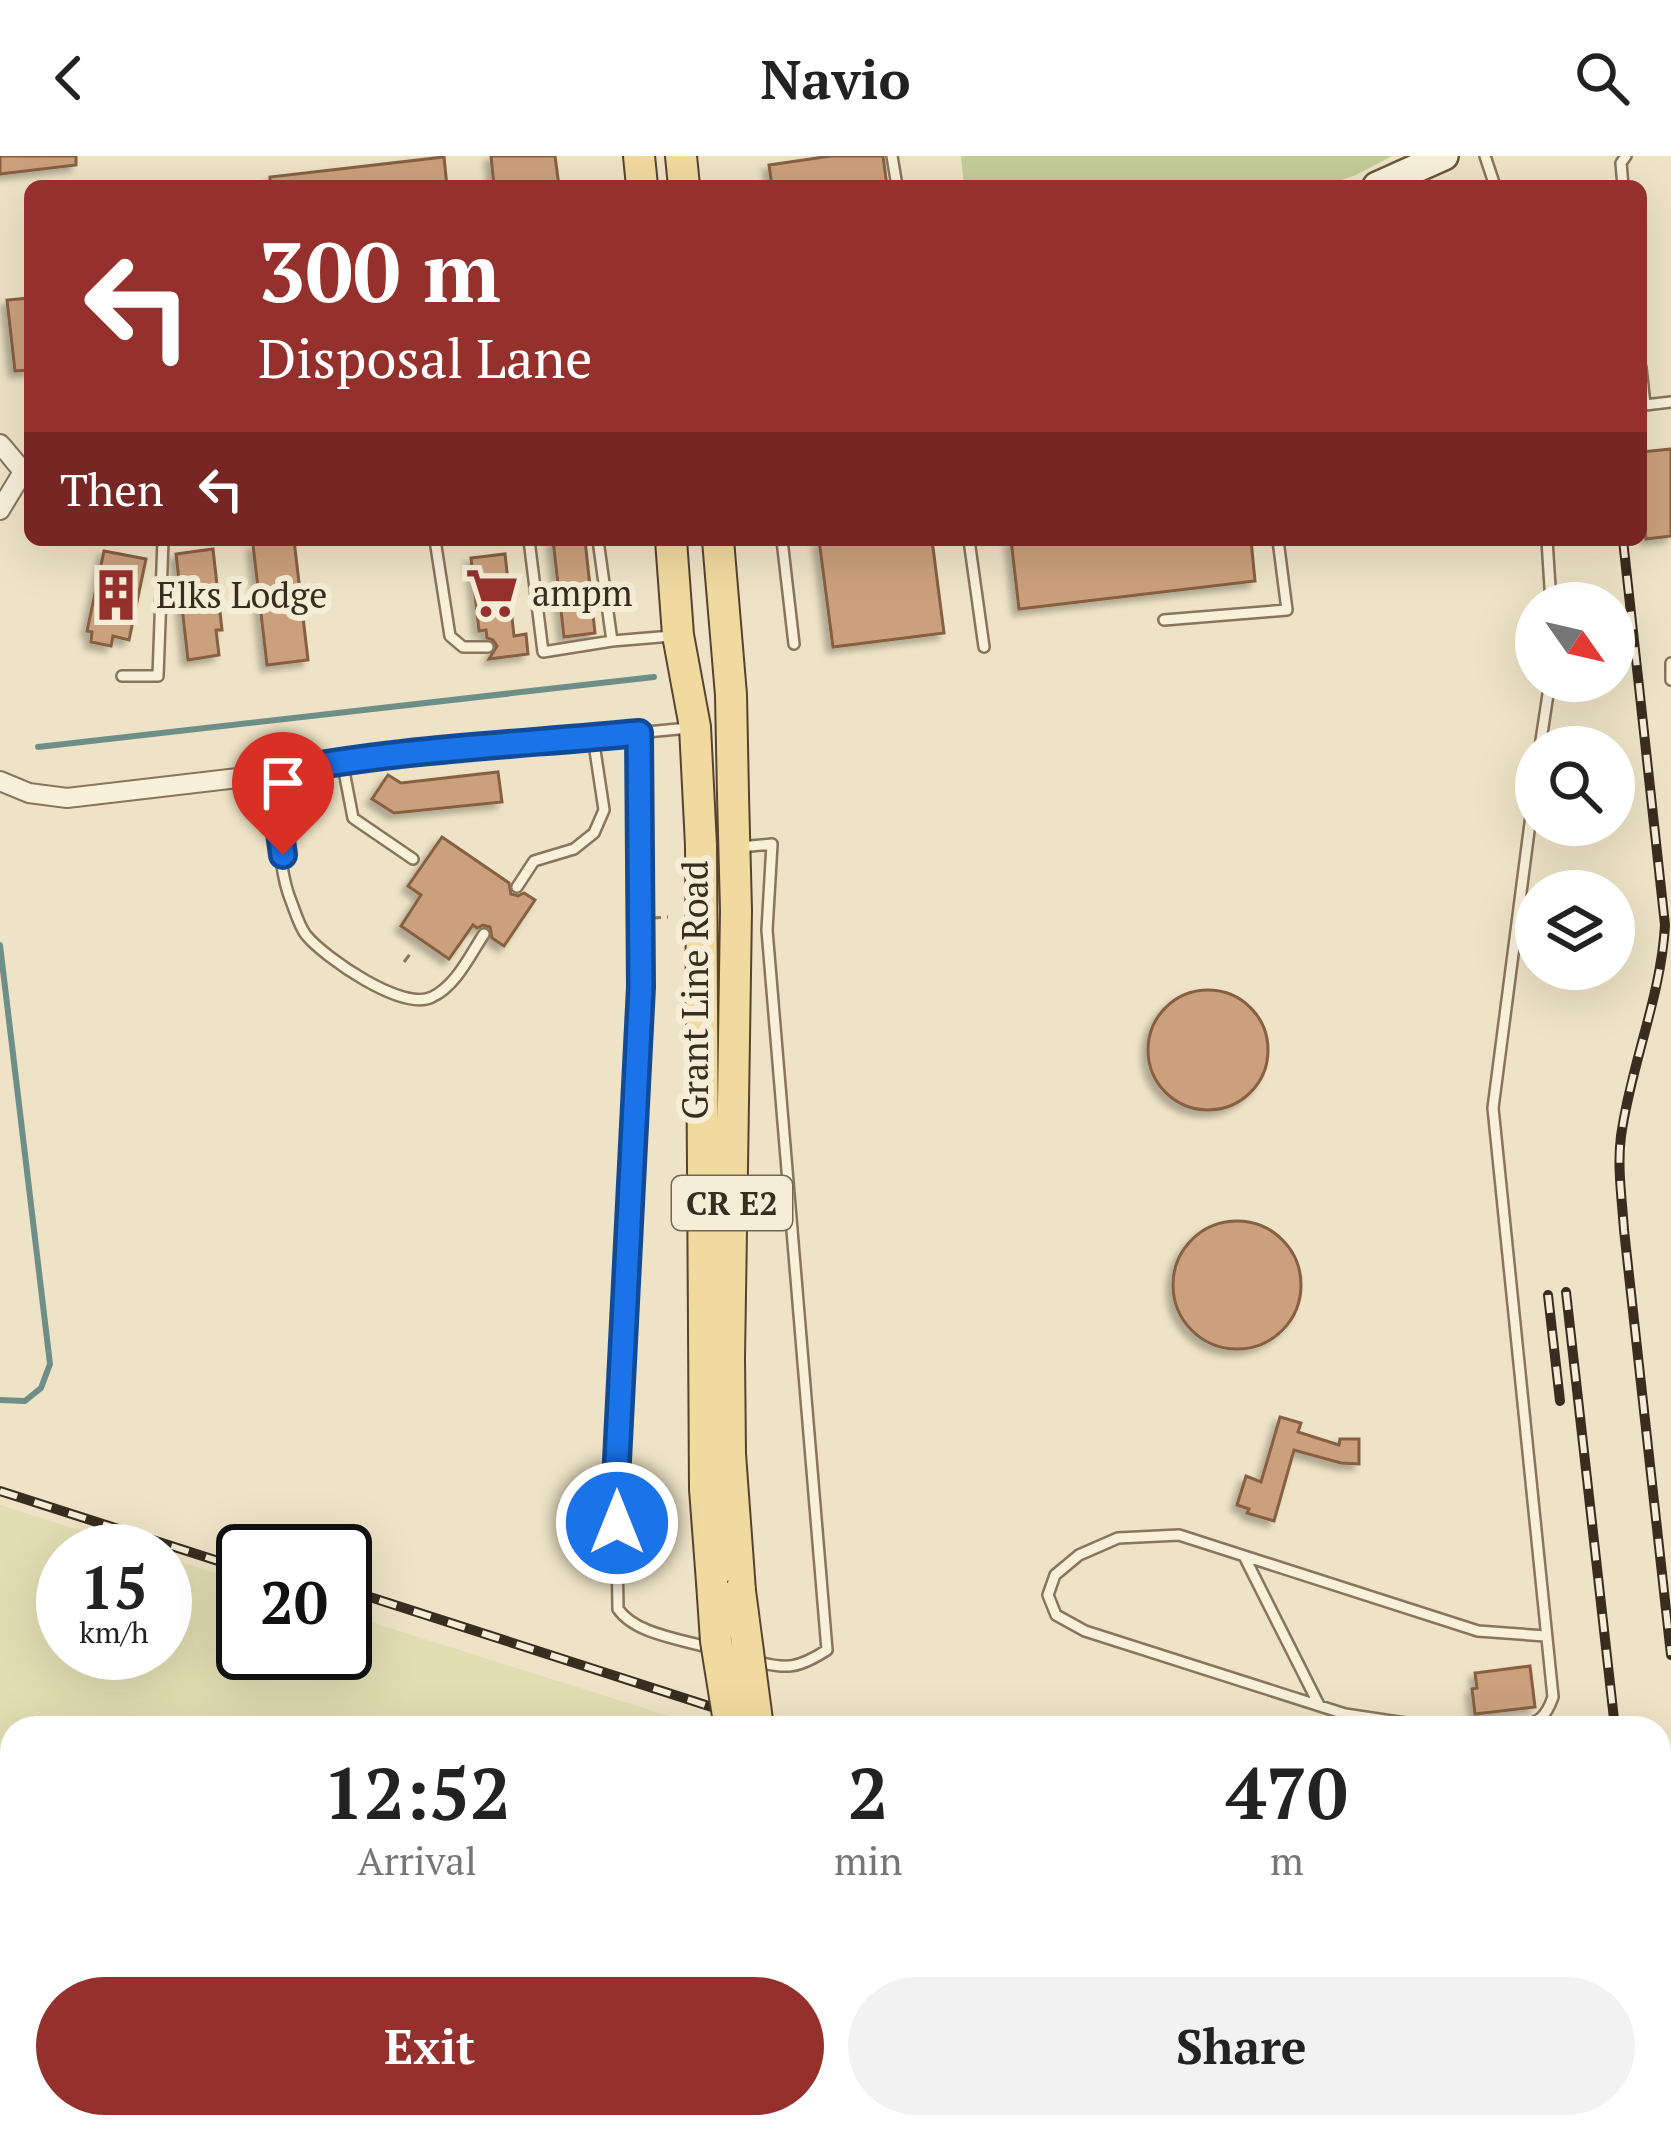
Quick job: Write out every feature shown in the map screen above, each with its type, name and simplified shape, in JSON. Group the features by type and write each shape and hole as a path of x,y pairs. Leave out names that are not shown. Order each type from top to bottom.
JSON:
{"main road":[{"path":"1391,180 1444,156"},
{"name":"Grant Line Road","path":"671,546 678,635 695,728 701,844 705,1489 755,1716"},
{"name":"Grant Line Road","path":"719,546 731,694 734,848 730,1454 726,1587 716,1641 728,1716"}],"street":[{"path":"0,444 24,469"},
{"path":"0,510 24,477"},
{"path":"0,781 29,793 67,798 272,774"}],"lane":[{"path":"122,676 158,676 163,546"},
{"path":"436,546 450,636 463,646 488,646"},
{"path":"530,546 543,652 678,635"},
{"path":"599,546 612,641"},
{"path":"783,546 794,644"},
{"path":"970,546 984,647"},
{"path":"1164,620 1287,610 1278,546"},
{"path":"1547,546 1550,582"},
{"path":"526,641 541,639"},
{"path":"1671,663 1671,680"},
{"path":"484,934 451,984 424,1000 394,996 332,956 305,934 288,896 272,774 460,747 695,728"},
{"path":"639,733 641,987 616,1480 618,1609 639,1626 721,1651"},
{"path":"517,886 534,861 574,849 594,832 604,810 593,736"},
{"path":"342,761 353,818 413,859"},
{"path":"734,848 772,844 767,930 827,1650 804,1665 778,1667 740,1657"},
{"path":"1527,846 1493,1108 1552,1696 1545,1716"},
{"path":"1358,1716 1084,1631 1056,1615 1048,1595 1055,1575 1079,1555 1118,1538 1179,1535 1478,1630 1545,1636"},
{"path":"1244,1556 1318,1706"}],"path":[{"path":"404,962 413,950"}],"shaded area":[{"path":"0,1505 60,1524 36,1524 36,1680 192,1680 192,1566 216,1573 216,1680 372,1680 372,1623 669,1716 0,1716"}],"green space":[{"path":"961,156 1392,156 1342,180 963,180"}],"building":[{"path":"0,156 76,156 76,165 0,174"},
{"path":"491,156 555,156 558,180 493,180"},
{"path":"831,156 883,156 886,180 771,180 769,165"},
{"path":"444,157 446,180 270,180"},
{"path":"24,299 24,370 15,371 7,300"},
{"path":"1671,449 1671,536 1647,539 1647,451"},
{"path":"253,546 295,546 308,660 267,665"},
{"path":"554,546 586,546 595,633 564,637"},
{"path":"820,546 933,546 944,633 833,647"},
{"path":"1012,546 1252,546 1255,581 1019,609"},
{"path":"213,549 222,630 216,630 219,655 188,660 176,554"},
{"name":"Elks Lodge","path":"104,551 146,559 129,640 113,636 111,646 91,642 92,632 87,631"},
{"name":"ampm","path":"505,554 514,636 526,634 528,654 489,659 497,646 487,638 486,630 479,631 471,558"},
{"path":"498,772 502,802 394,813 372,799 388,775 401,783"},
{"path":"442,837 509,883 511,894 524,893 535,900 504,946 492,938 490,927 473,925 449,959 401,926 421,895 408,886"},
{"path":"1208,990 1231,995 1250,1008 1263,1027 1268,1050 1263,1073 1250,1092 1231,1105 1208,1110 1185,1105 1166,1092 1153,1073 1148,1050 1153,1027 1166,1008 1185,995"},
{"path":"1237,1221 1262,1226 1282,1240 1296,1260 1301,1285 1296,1310 1282,1330 1262,1344 1237,1349 1212,1344 1192,1330 1178,1310 1173,1285 1178,1260 1192,1240 1212,1226"},
{"path":"1280,1417 1301,1423 1298,1432 1339,1445 1340,1439 1359,1439 1359,1464 1294,1450 1274,1521 1237,1505 1246,1476 1261,1482"},
{"path":"1530,1666 1535,1707 1475,1714 1475,1673"}],"waterway":[{"path":"38,747 654,677"},
{"path":"0,945 50,1364 41,1388 25,1401 0,1400"}],"railway":[{"path":"1624,546 1665,925 1658,978 1621,1136 1620,1171 1671,1655"},
{"path":"1566,1292 1614,1716"},
{"path":"1548,1295 1560,1401"},
{"path":"0,1491 216,1560"},
{"path":"372,1598 740,1716"}],"place":[{"name":"ampm","path":"492,593"},
{"name":"Elks Lodge","path":"116,595"}],"route":[{"path":"283,855 272,774 460,747 639,733 641,987 617,1523"}]}
